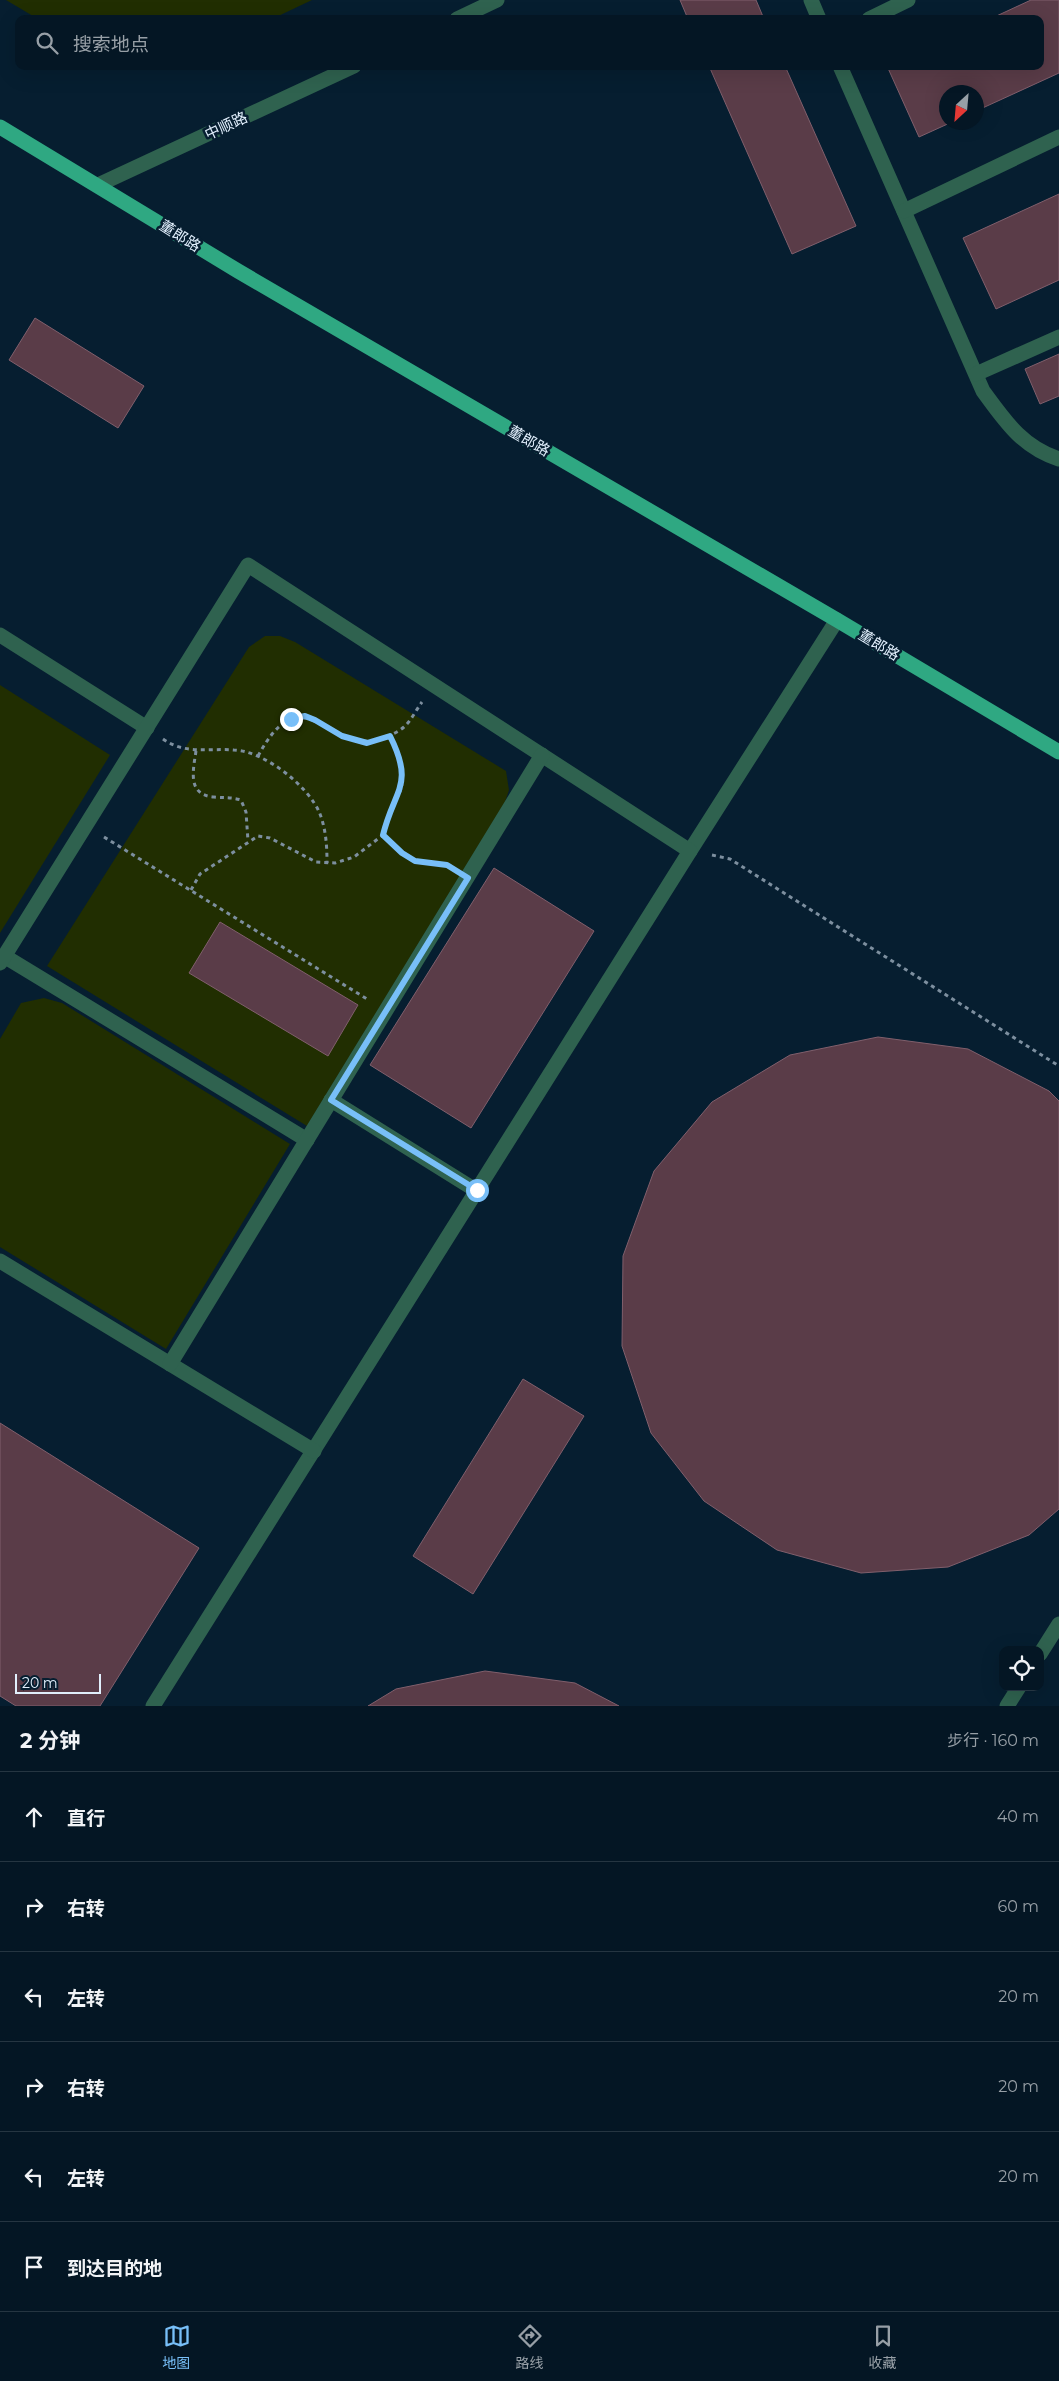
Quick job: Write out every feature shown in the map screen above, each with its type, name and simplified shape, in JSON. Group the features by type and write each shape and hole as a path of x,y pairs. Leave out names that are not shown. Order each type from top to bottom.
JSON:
{"main road":[{"name":"董郎路","path":"0,127 238,271 837,620 1059,752"}],"street":[{"path":"466,15 498,0"},
{"path":"811,0 817,15"},
{"path":"877,15 908,0"},
{"name":"中顺路","path":"98,185 345,70"},
{"path":"842,70 983,391 1010,427 1029,446 1059,459"},
{"path":"904,211 1059,137"},
{"path":"976,374 1059,337"},
{"path":"307,1140 2,960 248,565 690,851"},
{"path":"153,1706 837,620"},
{"path":"0,635 147,728"},
{"path":"170,1364 542,755"},
{"path":"331,1100 477,1190"},
{"path":"0,1261 314,1451"},
{"path":"1044,1648 1059,1624"},
{"path":"1007,1706 1016,1691"}],"path":[{"path":"258,756 268,739 280,728 291,719 305,716 342,736 367,743 390,736 404,727 434,686"},
{"path":"147,728 170,744 196,752 235,750 258,756 286,774 304,790 320,812 326,836 327,863"},
{"path":"191,890 200,874 258,836 270,838 316,862 335,863 354,857 383,835 386,822 402,787 400,760 390,736"},
{"path":"196,752 192,775 193,786 201,794 214,797 229,796 240,800 246,812 248,842"},
{"path":"86,826 386,1011"},
{"path":"383,835 402,853 415,861 447,865 468,878"},
{"path":"690,851 730,859 1059,1066"}],"green space":[{"path":"6,0 312,0 280,15 31,15"},
{"path":"265,636 280,636 295,642 506,771 509,790 505,802 307,1126 47,966 249,647"},
{"path":"0,685 110,755 0,933"},
{"path":"44,998 62,1003 290,1144 166,1349 0,1247 0,1039 21,1003"}],"building":[{"path":"680,0 756,0 762,15 686,15"},
{"path":"1031,0 1059,0 1059,73 984,107 984,85 939,85 939,128 919,137 889,70 1044,70 1044,15 999,15"},
{"path":"711,70 787,70 856,226 792,254"},
{"path":"1059,194 1059,280 996,309 963,238"},
{"path":"35,318 144,386 118,428 9,360"},
{"path":"1059,354 1059,396 1040,404 1025,369"},
{"path":"494,868 594,931 471,1128 370,1065"},
{"path":"220,922 358,1005 328,1056 189,973"},
{"path":"878,1037 968,1049 1049,1091 1059,1101 1059,1509 1029,1535 948,1567 861,1573 777,1550 704,1501 651,1433 622,1346 623,1256 654,1171 712,1102 790,1055"},
{"path":"523,1379 584,1416 473,1594 413,1556"},
{"path":"0,1423 199,1548 100,1706 16,1706 0,1696"},
{"path":"485,1671 575,1683 619,1706 368,1706 396,1689"}],"route":[{"path":"291,719 305,716 342,736 367,743 390,736 400,760 402,787 386,822 383,835 402,853 415,861 447,865 468,878 331,1100 477,1190"}]}
